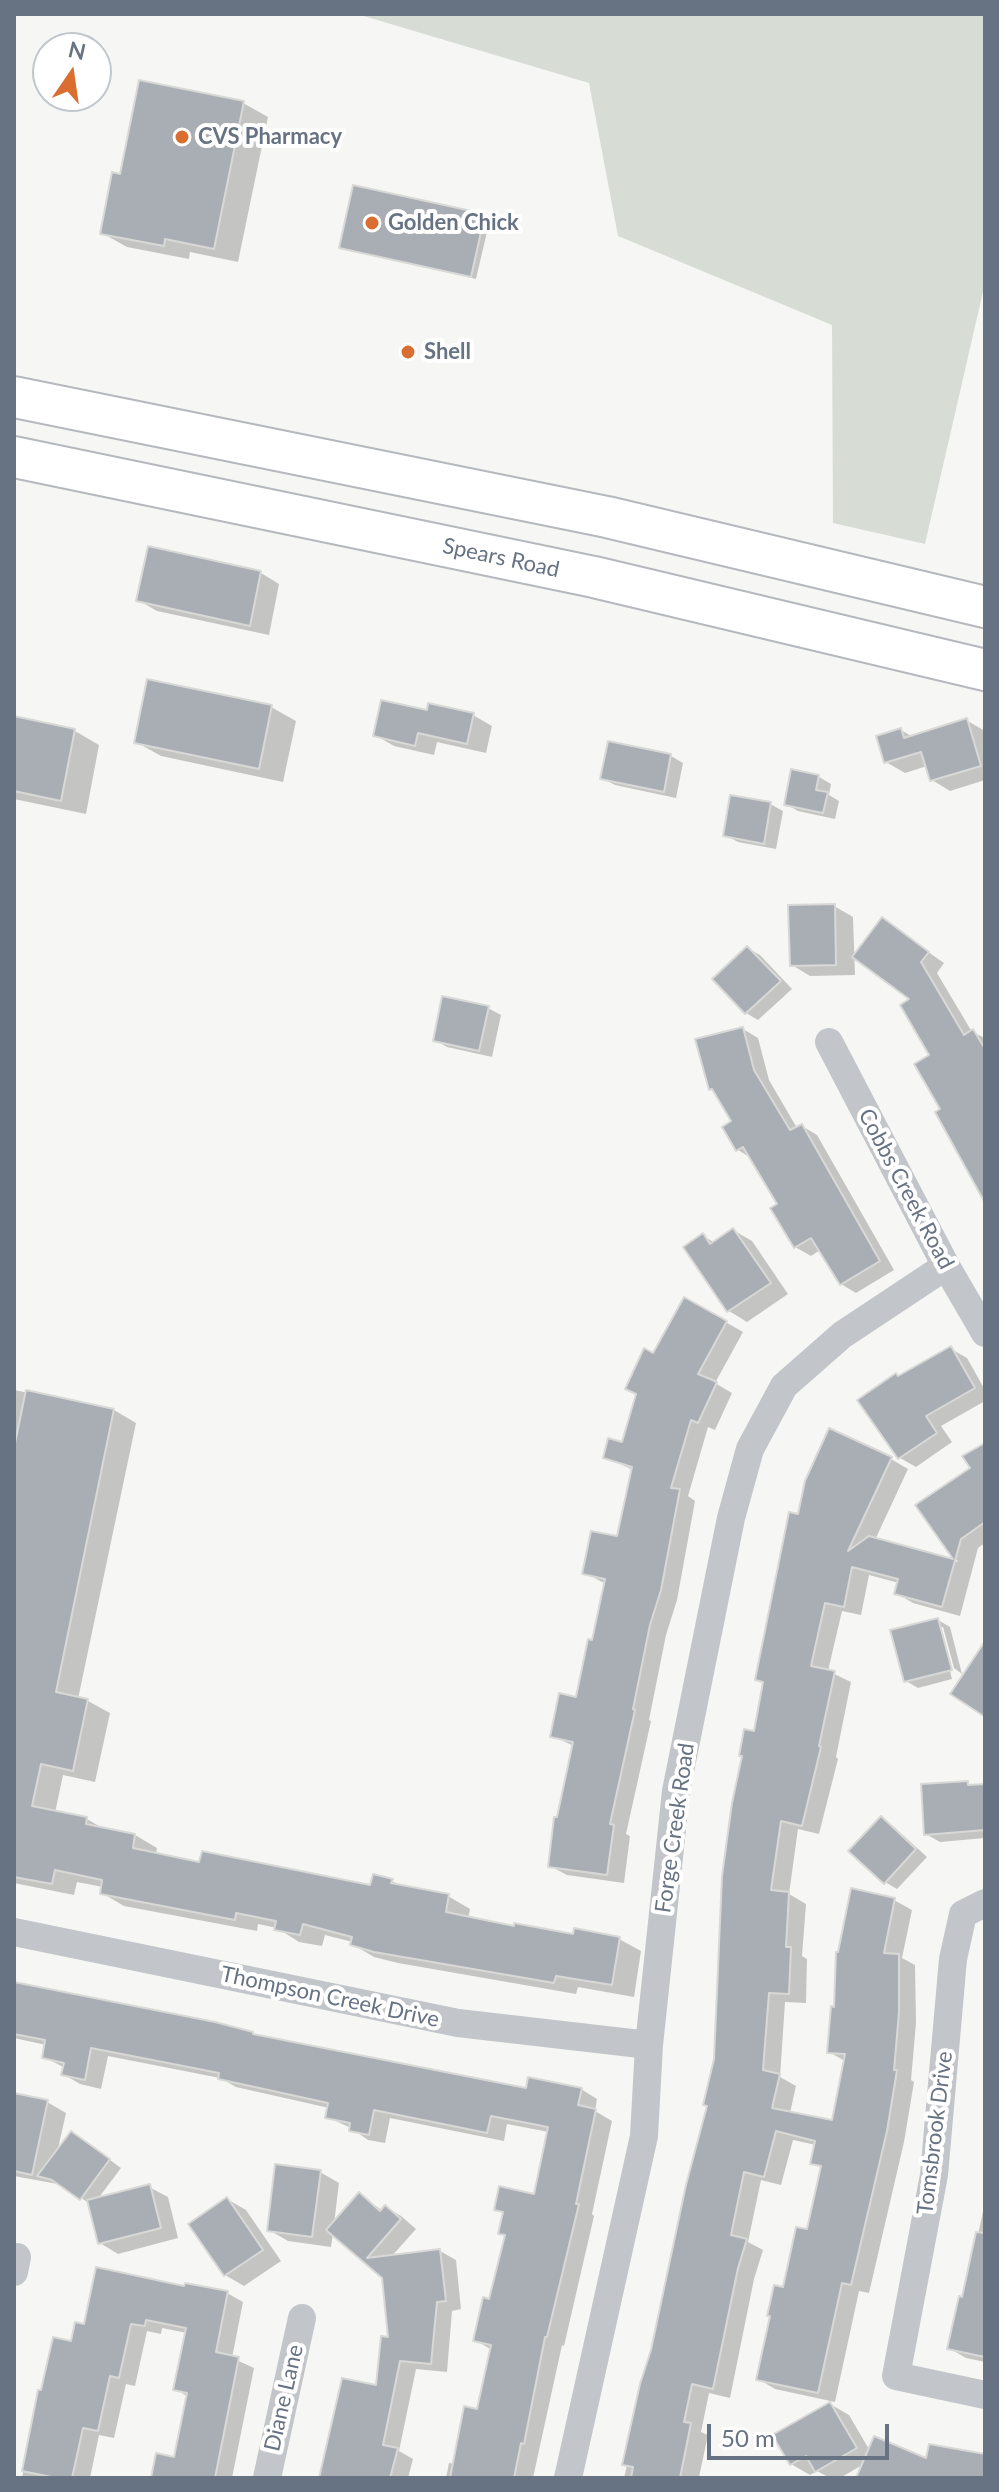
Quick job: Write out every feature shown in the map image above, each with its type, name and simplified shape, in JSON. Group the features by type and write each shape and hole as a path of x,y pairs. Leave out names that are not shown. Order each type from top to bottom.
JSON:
{"main road":[{"path":"14,397 607,517 985,607"},
{"name":"Spears Road","path":"14,457 594,577 985,670"},
{"path":"594,577 607,517"}],"street":[{"name":"Cobbs Creek Road","path":"829,1042 946,1266 985,1333"},
{"name":"Forge Creek Road","path":"568,2478 644,2136 649,2045 676,1791 731,1518 750,1449 784,1386 842,1335 946,1266"},
{"name":"Tomsbrook Drive","path":"985,1903 963,1914 953,1959 934,2175 896,2376 985,2395"},
{"name":"Thompson Creek Drive","path":"14,1932 458,2023 649,2045"},
{"name":"Diane Lane","path":"267,2478 302,2318"}],"shaded area":[{"path":"357,14 985,14 985,283 925,544 833,523 832,325 618,236 589,83"}],"building":[{"name":"CVS Pharmacy","path":"139,80 244,101 214,249 165,239 164,246 100,234 112,172 120,174"},
{"path":"353,185 485,214 471,277 339,248"},
{"path":"148,546 261,571 250,626 136,601"},
{"path":"147,679 272,705 259,769 134,743"},
{"path":"381,700 427,710 428,703 474,713 467,744 418,733 415,746 373,736"},
{"path":"14,716 75,729 61,801 14,791"},
{"path":"967,718 981,766 930,781 921,752 884,763 876,736 901,728 904,738"},
{"path":"608,741 671,754 664,792 600,779"},
{"path":"791,769 819,775 816,790 828,792 823,813 784,805"},
{"path":"730,795 771,802 764,844 723,836"},
{"path":"835,904 836,965 790,966 788,905"},
{"path":"882,917 929,952 921,962 964,1035 973,1029 985,1049 985,1203 935,1112 940,1109 914,1064 929,1055 900,1005 909,999 852,957"},
{"path":"747,946 781,981 745,1014 712,979"},
{"path":"442,996 489,1006 479,1051 433,1041"},
{"path":"743,1027 754,1070 790,1130 802,1124 880,1261 840,1285 811,1238 794,1248 770,1208 777,1204 743,1147 736,1151 722,1127 731,1121 712,1089 709,1090 695,1039"},
{"path":"733,1228 771,1283 727,1312 683,1247 703,1233 710,1244"},
{"path":"684,1297 727,1321 698,1374 717,1382 698,1423 691,1420 671,1488 680,1489 610,1824 614,1825 607,1875 548,1867 554,1817 557,1817 573,1742 550,1737 559,1693 576,1697 605,1579 582,1574 591,1531 617,1536 632,1467 603,1458 608,1438 622,1442 636,1394 625,1389 644,1348 653,1353"},
{"path":"951,1346 975,1388 926,1416 937,1433 898,1459 857,1400 896,1373 898,1376"},
{"path":"26,1390 114,1409 56,1692 88,1699 73,1771 41,1764 32,1806 87,1817 86,1824 135,1834 133,1848 199,1862 202,1851 370,1885 373,1874 393,1879 391,1883 449,1894 446,1912 514,1926 514,1923 573,1934 574,1928 620,1937 612,1985 556,1976 554,1983 374,1952 350,1945 352,1937 303,1924 300,1935 274,1930 276,1921 236,1913 235,1920 100,1894 102,1880 55,1870 52,1884 14,1877 14,1448"},
{"path":"829,1428 892,1457 848,1551 869,1536 953,1559 915,1505 970,1468 962,1456 985,1443 985,1522 961,1539 942,1607 894,1594 898,1579 852,1567 844,1607 825,1603 811,1666 835,1671 821,1747 802,1826 781,1821 771,1890 789,1892 786,1947 791,1947 789,1994 769,1993 763,2070 780,2074 772,2108 832,2120 845,2054 827,2053 831,2006 834,2007 836,1952 851,1888 895,1898 884,1953 899,1954 899,2012 894,2070 897,2070 887,2131 851,2285 842,2283 818,2393 756,2380 774,2285 783,2287 796,2227 807,2229 821,2166 810,2164 815,2141 776,2131 764,2177 744,2172 731,2235 747,2239 713,2389 692,2384 684,2422 691,2423 680,2478 631,2478 633,2467 622,2465 707,2106 703,2105 714,2059 722,1876 744,1729 754,1731 763,1682 755,1680 789,1512 798,1514 805,1481"},
{"path":"938,1618 952,1670 904,1682 890,1630"},
{"path":"985,1641 985,1717 950,1694"},
{"path":"968,1781 968,1785 985,1784 985,1830 924,1835 921,1784"},
{"path":"881,1816 916,1849 884,1884 848,1851"},
{"path":"14,1982 215,2022 253,2034 526,2088 528,2077 582,2088 578,2105 596,2109 576,2204 579,2204 514,2478 450,2478 464,2406 477,2409 491,2345 473,2341 483,2297 489,2299 505,2235 498,2234 503,2212 494,2210 499,2186 534,2194 548,2127 491,2116 487,2133 374,2110 369,2135 349,2131 350,2123 325,2118 328,2103 218,2079 219,2073 91,2048 85,2080 61,2075 64,2063 42,2058 45,2040 14,2034"},
{"path":"14,2093 48,2100 32,2175 14,2171"},
{"path":"71,2131 110,2159 80,2200 52,2180 37,2176"},
{"path":"275,2164 321,2170 312,2237 267,2231"},
{"path":"150,2184 161,2228 98,2244 87,2200"},
{"path":"359,2192 380,2211 385,2205 401,2219 367,2258 440,2249 446,2301 437,2302 431,2364 400,2361 383,2445 398,2448 390,2478 319,2478 342,2378 376,2385 381,2336 388,2337 382,2278 326,2230"},
{"path":"227,2197 263,2250 224,2276 188,2224"},
{"path":"976,2232 985,2233 985,2357 947,2349"},
{"path":"96,2267 184,2286 185,2283 228,2291 216,2352 239,2357 215,2478 151,2478 156,2453 174,2457 187,2393 173,2390 186,2328 146,2320 145,2326 131,2324 119,2378 110,2376 98,2431 83,2428 72,2478 22,2471 38,2390 41,2390 53,2337 71,2341 75,2322 84,2324"},
{"path":"830,2402 857,2448 815,2472 806,2456 790,2465 772,2435"},
{"path":"874,2436 926,2458 929,2444 985,2454 985,2478 856,2478"}],"place":[{"name":"CVS Pharmacy","path":"182,137"},
{"name":"Golden Chick","path":"372,223"},
{"name":"Shell","path":"408,352"}]}
